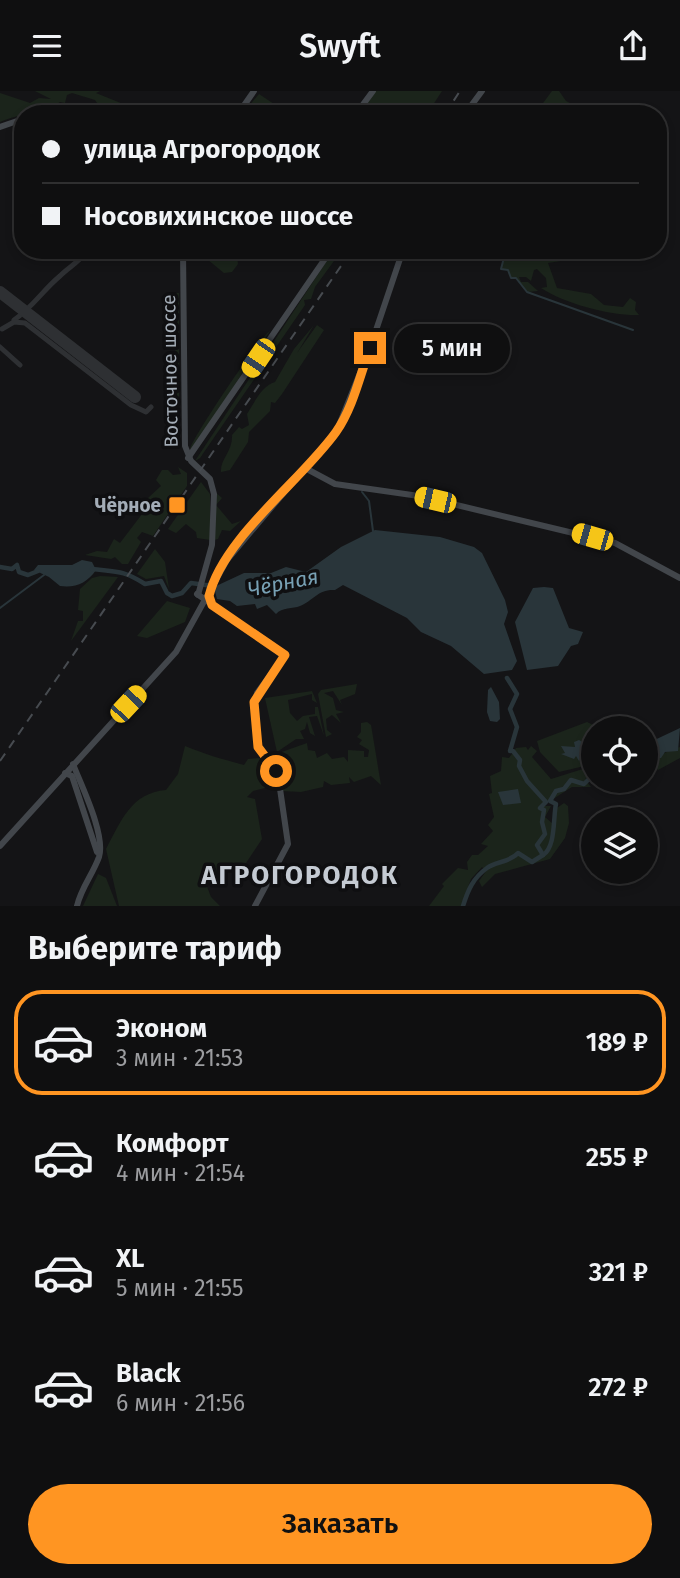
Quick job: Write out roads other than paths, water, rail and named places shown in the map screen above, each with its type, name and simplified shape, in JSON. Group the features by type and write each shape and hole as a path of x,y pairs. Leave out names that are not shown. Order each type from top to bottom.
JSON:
{"main road":[{"name":"Восточное шоссе","path":"183,259 186,450 188,458 209,477 212,485 212,545 198,588"},
{"path":"188,458 197,450 325,259"},
{"path":"198,588 202,594 212,586 225,562 335,434 346,414 399,259"},
{"path":"186,450 197,450"},
{"path":"305,468 335,484 451,503 626,547 680,578"},
{"path":"212,545 213,564 219,566 225,562"},
{"path":"0,844 174,650 208,603 214,569 205,571"},
{"path":"198,588 208,603 285,655 257,693 254,705 258,747 278,775 288,844 255,906"},
{"path":"0,844 176,652 200,611 198,588"},
{"path":"73,764 100,841 100,855 77,906"},
{"path":"65,773 72,776 97,846 94,868"}],"water":[{"path":"375,530 440,537 474,547 482,553 505,600 508,612 504,624 517,661 512,670 484,674 451,646 421,632 407,618 343,585 320,593 305,604 284,609 276,614 267,605 257,609 255,604 237,606 230,601 217,599 214,587 244,573 271,573 286,567 306,572 341,547"},
{"path":"82,560 92,562 96,570 85,581 76,585 60,586 34,570 38,565 72,565"},
{"path":"533,588 553,588 569,628 583,632 578,644 571,646 558,666 527,670 515,622"},
{"path":"491,687 499,702 500,719 497,722 490,721 487,712 488,690"},
{"path":"680,728 678,751 665,752 658,758 658,738"},
{"path":"581,741 579,761 576,756 574,759 561,754 565,753 561,746 575,747 574,742"},
{"path":"518,789 521,803 503,805 498,792"}],"waterway":[{"path":"504,259 501,269 508,270 511,278 516,278 527,292 633,330"},
{"path":"362,492 369,501 373,531"},
{"name":"Чёрная","path":"0,567 12,569 17,565 19,572 28,575 38,571"},
{"name":"Чёрная","path":"92,569 125,574 145,584 161,581 167,593 172,596 182,593 191,583 213,586"},
{"path":"0,608 44,575"},
{"name":"Чёрная","path":"463,906 472,885 487,868 511,859 518,853 532,862 543,855 537,845 545,834 542,822 544,810 540,808 546,802 527,781 519,766 520,760 510,751 517,727 510,709 517,694 507,678"},
{"path":"543,855 552,839 556,804 550,801 556,791 564,789 571,780 581,783"}],"railway":[{"path":"451,105 460,91"},
{"path":"0,761 346,259"}],"place":[{"name":"Чёрное","path":"177,505"}],"district":[{"name":"АГРОГОРОДОК","path":"300,875"}]}
